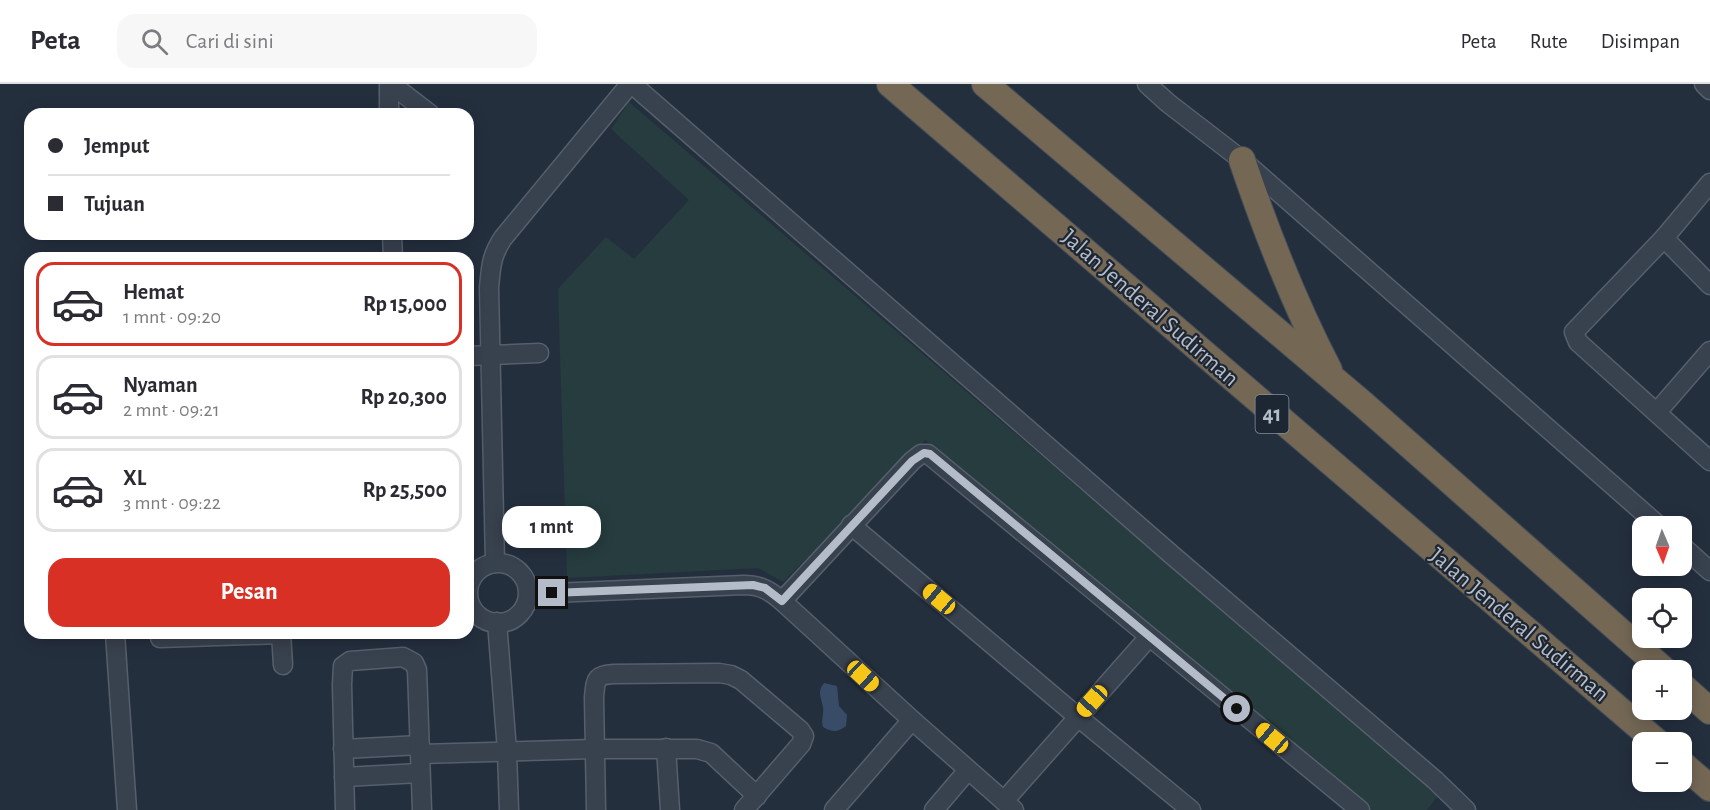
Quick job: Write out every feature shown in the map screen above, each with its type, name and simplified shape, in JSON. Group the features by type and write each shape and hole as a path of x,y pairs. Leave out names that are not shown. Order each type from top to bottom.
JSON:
{"highway":[{"name":"Jalan Jenderal Sudirman","path":"890,84 1645,732"},
{"path":"985,84 1363,404 1653,660"},
{"path":"1242,160 1255,199 1309,332 1335,382"},
{"path":"1692,695 1710,711"},
{"path":"1692,773 1710,788"}],"street":[{"path":"390,84 390,108"},
{"path":"390,84 422,108"},
{"path":"495,563 489,288 491,261 494,251 631,84 1172,555 1435,780 1445,803 1466,810"},
{"path":"1148,84 1242,160 1648,516"},
{"path":"1172,84 1178,110"},
{"path":"1704,84 1710,90"},
{"path":"1710,183 1664,238 1574,332 1578,342 1710,461"},
{"path":"1664,238 1710,285"},
{"path":"1657,412 1710,351"},
{"path":"474,356 539,353"},
{"path":"782,601 912,461 921,454 928,454 1360,810"},
{"path":"851,525 1191,810"},
{"path":"1692,555 1710,572"},
{"path":"474,576 485,566 505,563 515,567 522,574 527,584 528,594 527,603 515,618 497,622 480,616 474,610"},
{"path":"528,594 753,585 765,588 1009,805 1078,717 1149,637"},
{"path":"497,622 509,810"},
{"path":"115,639 127,810"},
{"path":"281,639 283,665"},
{"path":"345,810 343,666 350,661 403,657 414,663 417,670 422,810"},
{"path":"596,810 595,682 603,675 718,673 731,675 741,680 800,730 804,736 801,744 744,810"},
{"path":"834,810 912,720"},
{"path":"666,748 670,810"},
{"path":"343,749 507,751 666,748 705,750 756,796"},
{"path":"934,810 968,770"},
{"path":"344,777 420,773"}],"green space":[{"path":"629,102 1438,796 1427,810 1371,810 925,440 783,582 758,568 567,578 558,289 606,237 634,259 689,200 611,129"}],"water":[{"path":"824,683 837,686 839,706 847,715 846,726 837,731 823,727 820,692"}],"route":[{"path":"552,593 753,585 765,588 782,601 912,461 926,453 1237,709"}]}
